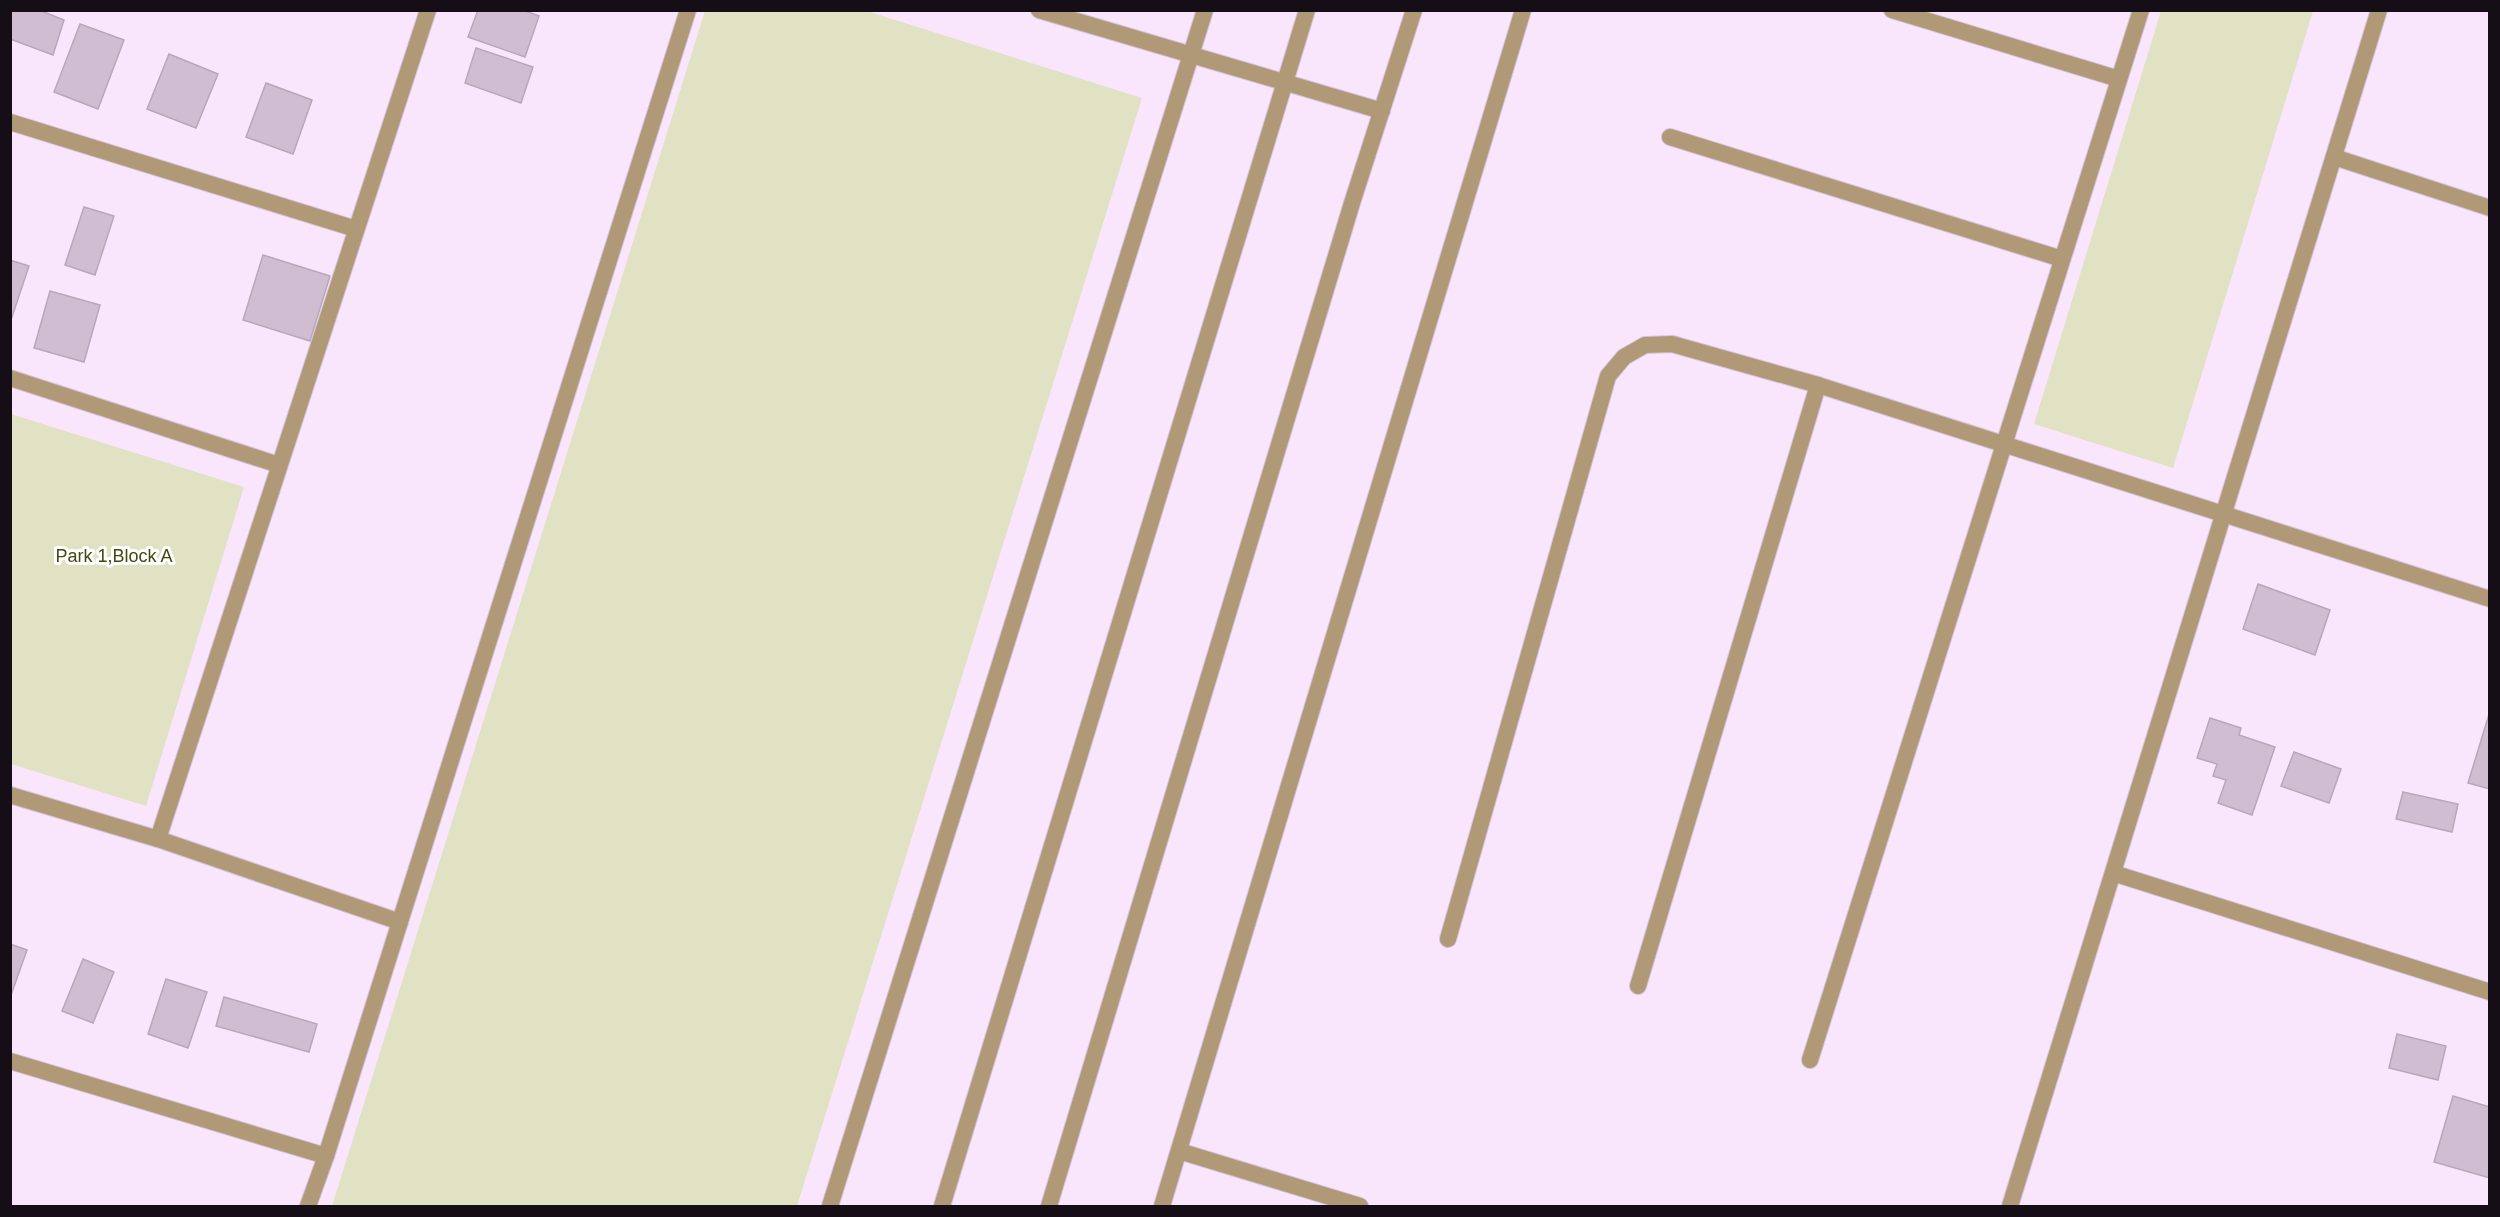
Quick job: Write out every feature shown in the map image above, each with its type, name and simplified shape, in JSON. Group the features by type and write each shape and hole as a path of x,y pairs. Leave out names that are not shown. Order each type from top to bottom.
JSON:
{"street":[{"path":"158,839 428,10"},
{"path":"308,1206 326,1156 688,10"},
{"path":"1039,10 1382,111"},
{"path":"830,1206 1205,10"},
{"path":"942,1206 1307,10"},
{"path":"1049,1206 1414,10"},
{"path":"1162,1206 1523,10"},
{"path":"1892,10 2119,79"},
{"path":"1810,1060 2141,10"},
{"path":"2010,1206 2379,10"},
{"path":"10,122 356,229"},
{"path":"1670,137 2062,259"},
{"path":"2334,157 2490,208"},
{"path":"1448,939 1608,376 1624,357 1645,345 1672,344 1818,385 2490,599"},
{"path":"10,378 279,465"},
{"path":"1638,986 1818,385"},
{"path":"10,795 158,839 400,922"},
{"path":"2113,873 2490,992"},
{"path":"10,1061 326,1156"},
{"path":"1179,1151 1360,1206"}],"green space":[{"path":"705,11 867,11 1142,98 797,1206 332,1206"},
{"path":"2161,11 2313,11 2173,468 2034,424"},
{"name":"Park 1,Block A","path":"11,414 244,487 146,806 11,764"}],"building":[{"path":"10,10 39,10 64,20 53,55 10,39"},
{"path":"478,10 523,10 539,16 525,57 468,37"},
{"path":"80,24 124,40 98,109 54,92"},
{"path":"476,48 533,67 521,103 465,83"},
{"path":"169,54 218,74 196,128 147,109"},
{"path":"266,83 312,100 293,154 246,137"},
{"path":"84,207 114,216 95,275 65,265"},
{"path":"263,255 330,276 310,341 243,320"},
{"path":"10,260 29,266 11,320 10,320"},
{"path":"50,291 100,305 84,362 34,348"},
{"path":"2258,584 2330,610 2315,655 2243,629"},
{"path":"2490,711 2490,789 2468,783"},
{"path":"2210,718 2241,728 2239,735 2275,747 2252,815 2218,803 2226,780 2213,776 2217,764 2197,758"},
{"path":"2294,752 2341,769 2329,803 2281,786"},
{"path":"2403,792 2458,804 2452,832 2396,819"},
{"path":"10,944 27,950 10,998"},
{"path":"83,959 114,972 93,1023 62,1011"},
{"path":"166,979 207,992 188,1048 148,1034"},
{"path":"224,997 317,1024 309,1052 216,1026"},
{"path":"2397,1034 2446,1046 2438,1080 2389,1068"},
{"path":"2453,1096 2490,1107 2490,1178 2434,1162"}]}
